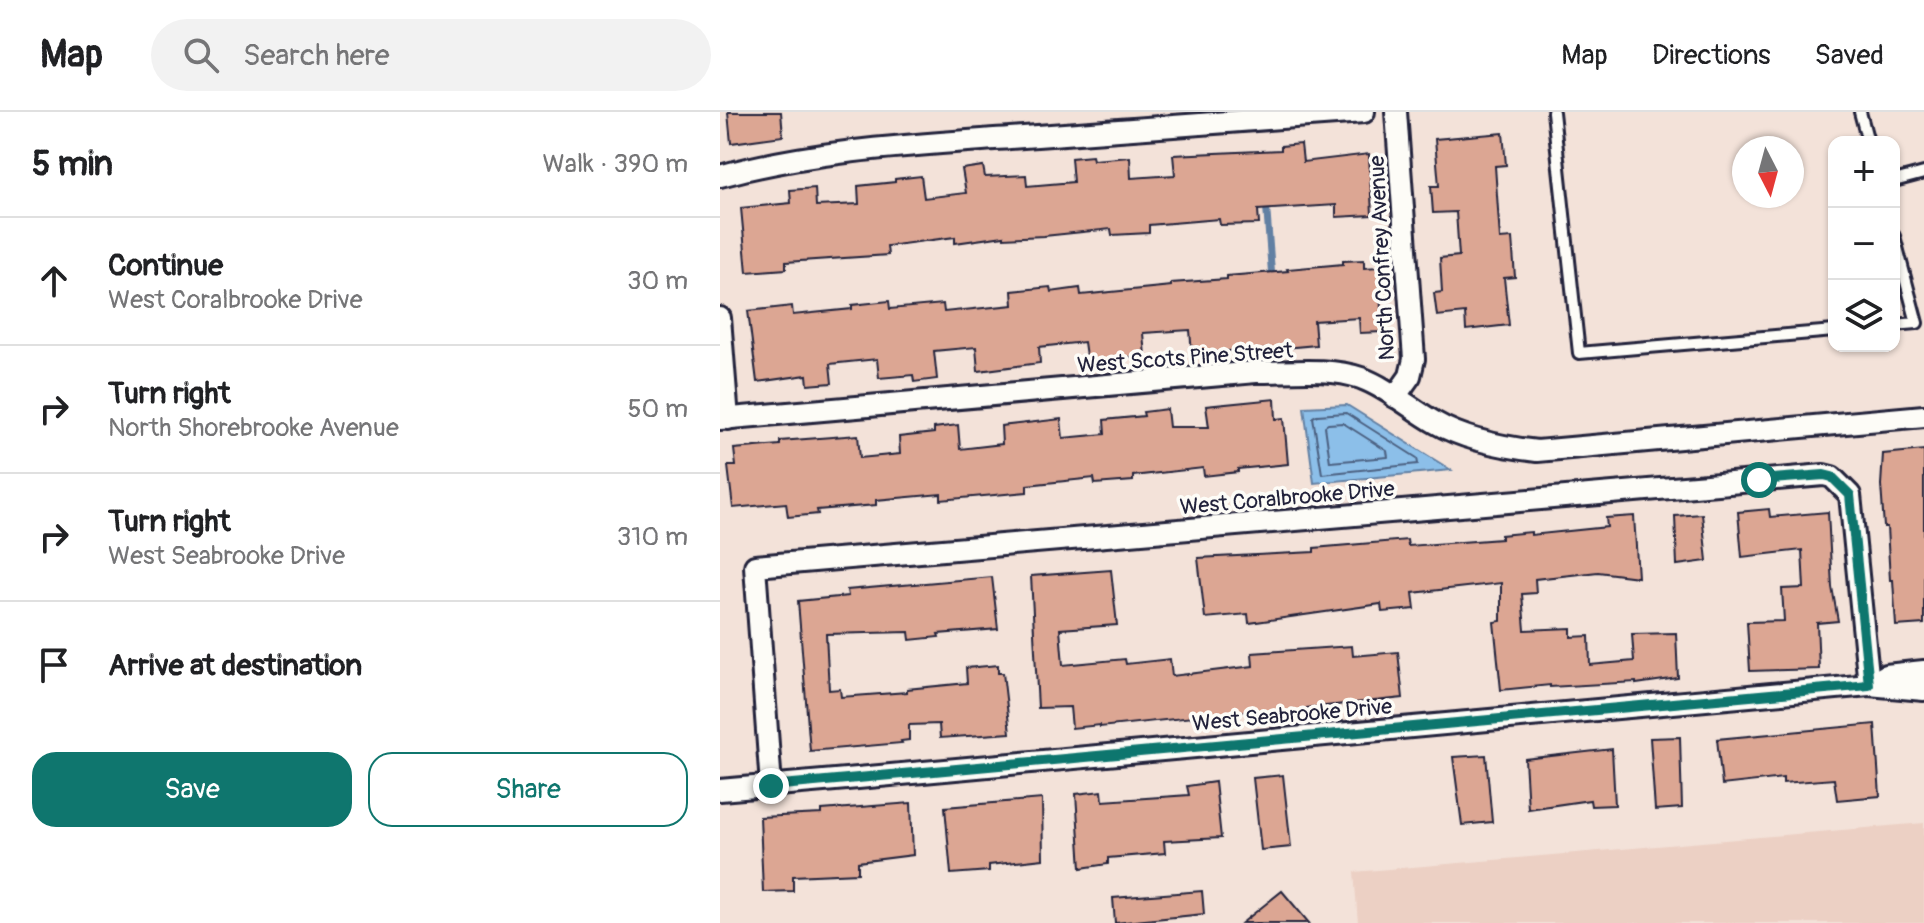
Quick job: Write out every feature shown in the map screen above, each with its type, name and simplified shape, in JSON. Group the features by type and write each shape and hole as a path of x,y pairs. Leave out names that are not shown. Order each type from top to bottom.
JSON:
{"street":[{"path":"720,176 755,166 817,156 960,142 1364,112"},
{"name":"North Confrey Avenue","path":"1395,397 1410,376 1414,359 1396,112"},
{"path":"720,318 724,419"},
{"name":"West Scots Pine Street","path":"724,419 1256,372 1325,372 1361,378 1438,425 1500,446 1537,451 1924,416"},
{"name":"West Coralbrooke Drive","path":"771,786 755,566 1824,475 1832,477 1850,495 1869,685"},
{"path":"1869,685 1886,675 1924,671"},
{"path":"1869,685 1924,690"},
{"name":"West Seabrooke Drive","path":"720,790 1869,685"}],"lane":[{"path":"1553,112 1579,353 1828,332"},
{"path":"1860,112 1866,136"},
{"path":"1900,179 1924,173"},
{"path":"1900,259 1917,323 1900,324"}],"shaded area":[{"path":"1924,823 1924,923 1358,923 1354,872"}],"water":[{"path":"1347,405 1451,470 1314,483 1304,407"}],"building":[{"path":"728,112 781,112 783,136 731,143"},
{"path":"1503,133 1506,165 1495,166 1500,239 1512,238 1515,277 1504,278 1509,325 1466,330 1465,313 1437,316 1434,293 1442,292 1440,258 1459,256 1456,212 1433,213 1431,186 1439,186 1435,139"},
{"path":"1301,144 1303,162 1369,154 1372,215 1336,217 1336,205 1258,210 1259,224 1220,225 1219,219 1149,225 1149,233 1112,235 1111,229 1044,236 1004,236 955,243 955,237 887,246 888,255 786,262 786,269 747,272 741,208 791,203 790,190 815,188 816,206 859,204 858,186 921,176 924,198 966,193 962,169 983,166 985,177 1026,175 1027,186 1073,182 1071,158 1130,157 1131,178 1175,175 1173,155 1281,150 1281,146"},
{"path":"1364,260 1364,268 1379,267 1382,332 1360,333 1359,318 1314,321 1316,345 1240,354 1240,350 1192,354 1190,330 1143,333 1145,356 1087,363 1084,342 1039,347 1040,363 978,371 976,347 934,351 937,379 914,382 913,375 879,378 877,359 830,364 832,383 808,385 807,375 757,382 748,311 792,306 793,315 852,309 852,305 889,301 890,309 943,304 944,312 1013,305 1012,291 1050,287 1051,292 1080,288 1081,295"},
{"path":"1275,399 1276,419 1284,418 1288,464 1204,476 1203,468 1133,476 1133,481 1095,484 1094,478 1027,485 1027,492 941,500 941,494 876,500 876,505 817,510 818,514 788,517 786,503 733,508 728,466 736,466 734,449 780,445 780,441 858,435 860,458 900,454 899,437 934,433 934,428 958,425 960,449 1002,444 1001,426 1061,419 1063,438 1105,434 1104,420 1144,416 1143,412 1167,409 1169,427 1209,427 1206,406"},
{"path":"1924,450 1924,624 1896,626 1887,527 1884,527 1881,485 1883,454"},
{"path":"1769,509 1770,517 1828,512 1832,587 1838,621 1817,623 1819,669 1750,671 1747,622 1784,621 1782,589 1804,588 1802,550 1742,557 1738,512"},
{"path":"1702,514 1707,561 1677,565 1675,516"},
{"path":"1634,516 1638,577 1598,572 1535,579 1536,593 1522,594 1525,630 1571,628 1571,637 1589,636 1590,665 1634,661 1632,634 1676,633 1678,678 1636,684 1550,685 1501,690 1494,622 1501,621 1501,583 1413,593 1415,609 1382,612 1381,604 1249,623 1248,614 1205,618 1198,558 1314,552 1314,548 1407,540 1408,546 1501,539 1501,535 1607,527 1606,518"},
{"path":"1111,570 1117,625 1060,629 1063,665 1125,659 1126,664 1170,659 1172,676 1253,666 1252,653 1352,646 1353,656 1398,652 1403,698 1307,708 1308,714 1286,716 1285,711 1258,713 1258,710 1072,728 1070,707 1038,708 1031,576"},
{"path":"992,577 998,629 938,634 939,637 910,640 909,632 826,634 829,690 840,689 841,697 907,692 907,689 967,683 966,668 998,665 998,673 1003,673 1010,733 940,738 939,724 909,725 909,740 902,743 810,751 798,601 848,596 847,590"},
{"path":"1875,724 1880,796 1837,800 1834,779 1783,783 1783,778 1722,785 1717,739"},
{"path":"1680,737 1682,808 1655,810 1650,738"},
{"path":"1612,749 1615,805 1591,806 1590,800 1528,809 1525,759"},
{"path":"1486,755 1492,822 1462,825 1453,757"},
{"path":"1283,775 1291,847 1261,850 1253,778"},
{"path":"1215,782 1221,838 1164,841 1165,853 1108,858 1108,864 1081,868 1076,794 1102,791 1103,801 1189,795 1187,786"},
{"path":"1042,799 1043,859 989,865 989,871 951,874 945,807"},
{"path":"911,803 913,855 858,862 858,873 793,876 793,891 763,892 760,817 822,814 822,810"},
{"path":"1202,891 1204,914 1115,923 1113,898"},
{"path":"1282,891 1309,923 1242,923"}],"waterway":[{"path":"1266,200 1272,279"}],"route":[{"path":"771,786 1869,685 1850,495 1832,477 1824,475 1759,480"}]}
